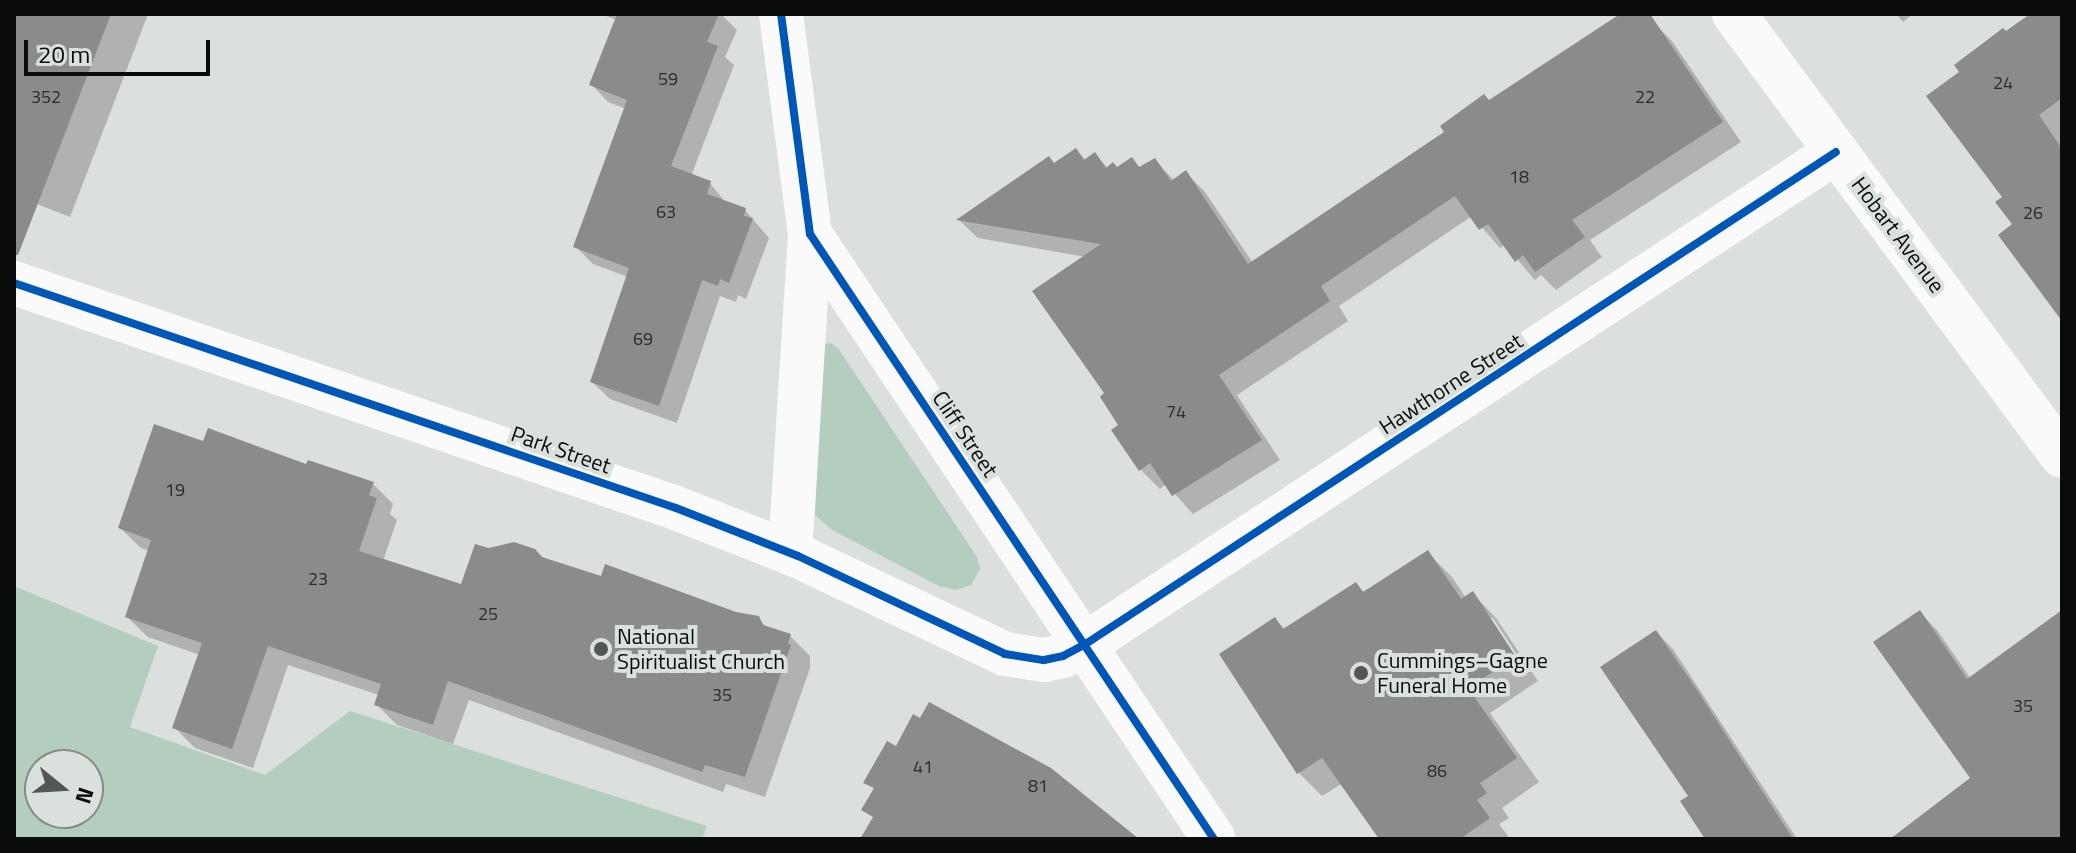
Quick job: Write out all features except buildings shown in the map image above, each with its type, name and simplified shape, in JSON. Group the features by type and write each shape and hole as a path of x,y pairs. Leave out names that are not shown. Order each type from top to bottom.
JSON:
{"street":[{"name":"Cliff Street","path":"781,14 810,234 790,553"},
{"name":"Hobart Avenue","path":"1734,14 2062,456"},
{"name":"Hawthorne Street","path":"1084,645 1836,152"},
{"name":"Cliff Street","path":"810,234 1214,839"},
{"name":"Park Street","path":"14,283 676,508 790,553 1005,654 1044,660 1063,656 1084,645"}],"green space":[{"path":"830,343 838,348 977,557 980,569 971,585 956,590 939,586 832,530 815,515 823,344"},
{"path":"14,586 158,646 130,727 265,775 350,711 707,826 702,839 14,839"}],"cycle path":[{"path":"781,14 810,234 1214,839"},
{"path":"14,283 676,508 798,556 1005,654 1044,660 1063,656 1084,645 1836,152"}],"place":[{"name":"National Spiritualist Church","path":"601,649"},
{"name":"Cummings–Gagne Funeral Home","path":"1361,673"}]}
